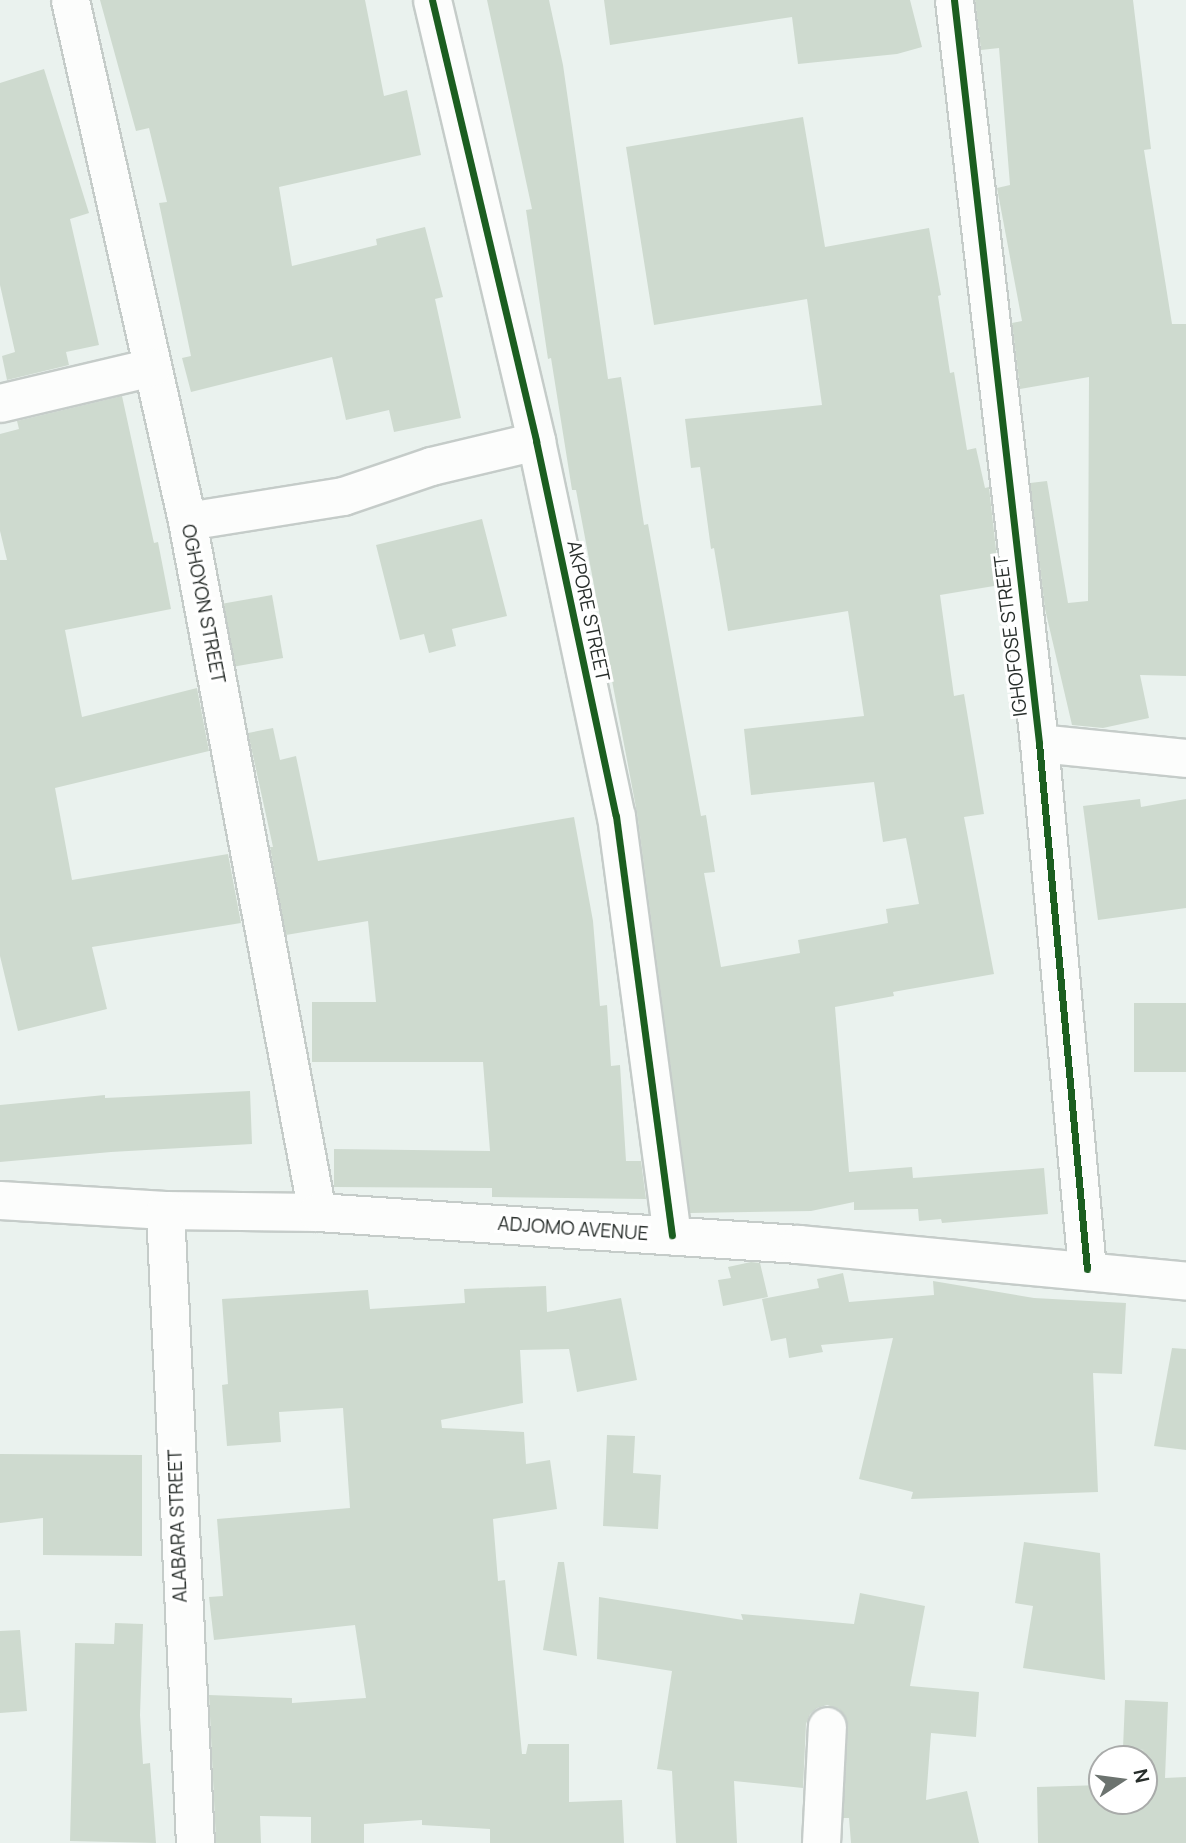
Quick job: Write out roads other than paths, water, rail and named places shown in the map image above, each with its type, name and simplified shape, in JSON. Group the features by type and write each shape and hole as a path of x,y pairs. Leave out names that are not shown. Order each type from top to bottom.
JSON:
{"street":[{"name":"OGHOYON STREET","path":"70,0 187,521 317,1212"},
{"name":"AKPORE STREET","path":"432,0 536,441 616,816 672,1236"},
{"name":"IGHOFOSE STREET","path":"954,0 1039,743 1087,1269"},
{"path":"0,403 152,368"},
{"path":"187,521 342,496 431,466 536,441"},
{"path":"1039,743 1186,758"},
{"name":"ADJOMO AVENUE","path":"0,1200 165,1210 317,1212 672,1236 1087,1269 1186,1281"},
{"name":"ALABARA STREET","path":"165,1210 195,1843"},
{"path":"821,1843 827,1726"}]}
